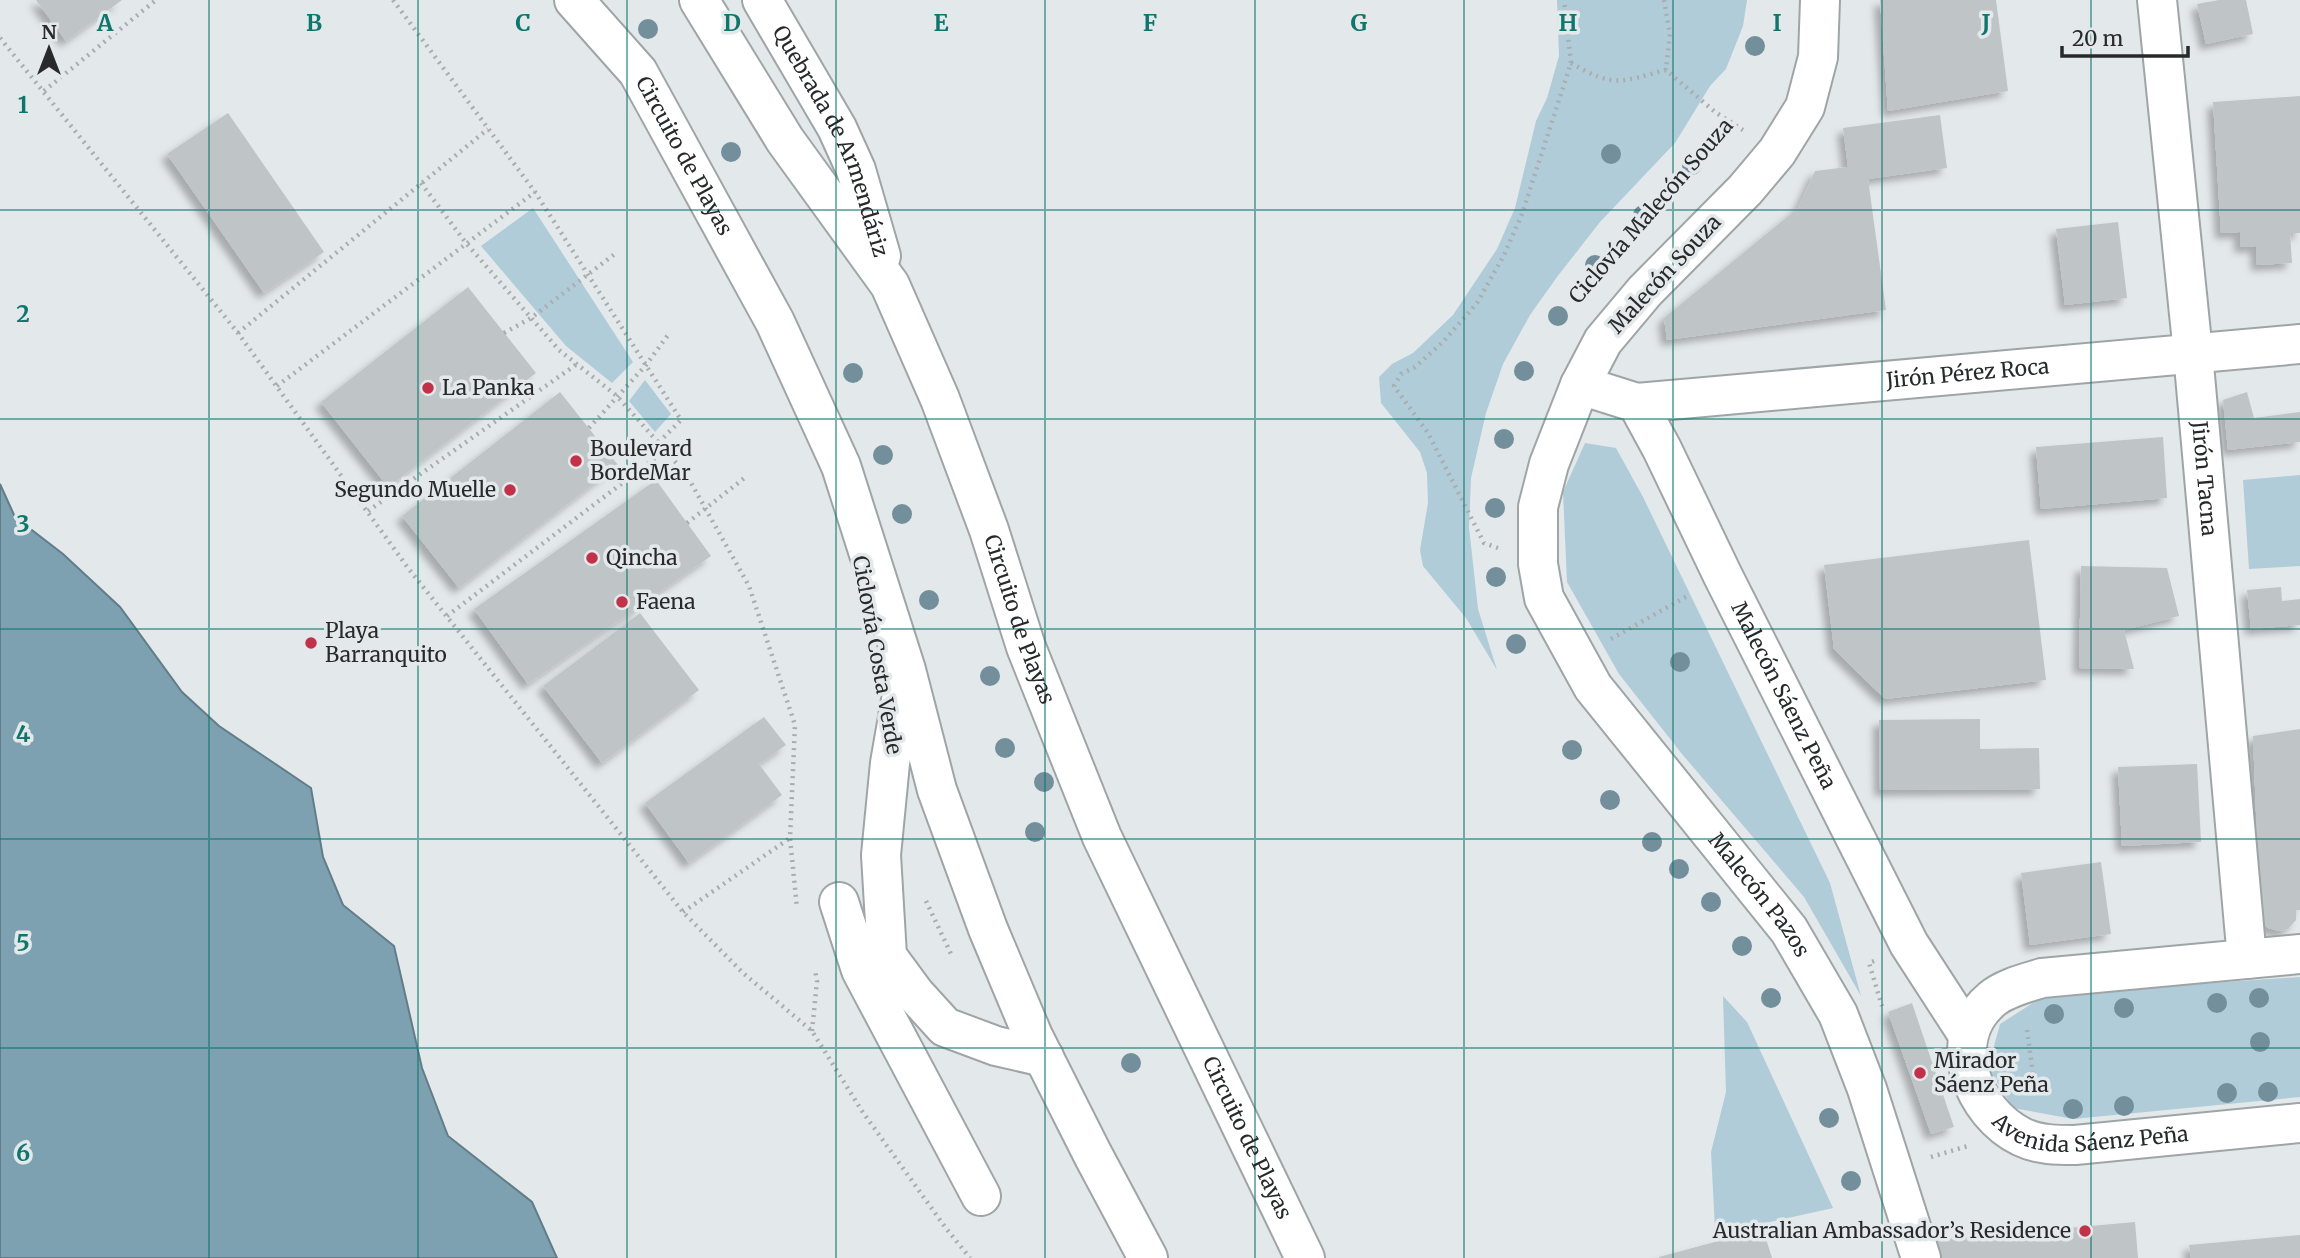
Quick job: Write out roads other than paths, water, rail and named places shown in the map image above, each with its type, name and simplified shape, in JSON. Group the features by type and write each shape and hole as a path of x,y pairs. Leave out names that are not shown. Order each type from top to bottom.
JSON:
{"main road":[{"name":"Circuito de Playas","path":"574,0 638,72 775,322 841,466 906,670 937,790 988,929 1044,1057 1148,1258"},
{"path":"593,0 638,72"},
{"name":"Circuito de Playas","path":"699,0 785,140 890,285 940,399 989,530 1026,647 1101,837 1305,1258"},
{"name":"Quebrada de Armendáriz","path":"762,0 837,128 856,170 890,285"},
{"name":"Malecón Souza","path":"1538,564 1538,507 1549,464 1580,385 1603,341 1645,291 1745,190 1777,152 1805,107 1818,57 1820,0"},
{"name":"Jirón Tacna","path":"2157,0 2193,353 2247,959"},
{"name":"Jirón Pérez Roca","path":"1637,403 2300,344"},
{"path":"1580,385 1637,403"},
{"name":"Malecón Sáenz Peña","path":"1637,403 1909,944 1968,1035"},
{"name":"Malecón Pazos","path":"1538,564 1544,598 1593,687 1789,930 1838,1014 1867,1089 1921,1258"},
{"path":"874,963 890,762 906,670"},
{"path":"839,902 874,963 981,1196"},
{"path":"1968,1035 1978,1015 1993,998 2042,978 2300,954"},
{"path":"874,963 915,994 945,1027 996,1046 1044,1057"},
{"name":"Avenida Sáenz Peña","path":"1968,1035 1968,1063 1972,1084 1995,1118 2025,1139 2049,1145 2075,1145 2300,1123"}],"place":[{"name":"La Panka","path":"428,388"},
{"name":"Boulevard BordeMar","path":"576,461"},
{"name":"Segundo Muelle","path":"510,490"},
{"name":"Qincha","path":"592,558"},
{"name":"Faena","path":"622,602"},
{"name":"Playa Barranquito","path":"311,643"},
{"name":"Mirador Sáenz Peña","path":"1920,1073"},
{"name":"Australian Ambassador’s Residence","path":"2085,1231"}]}
